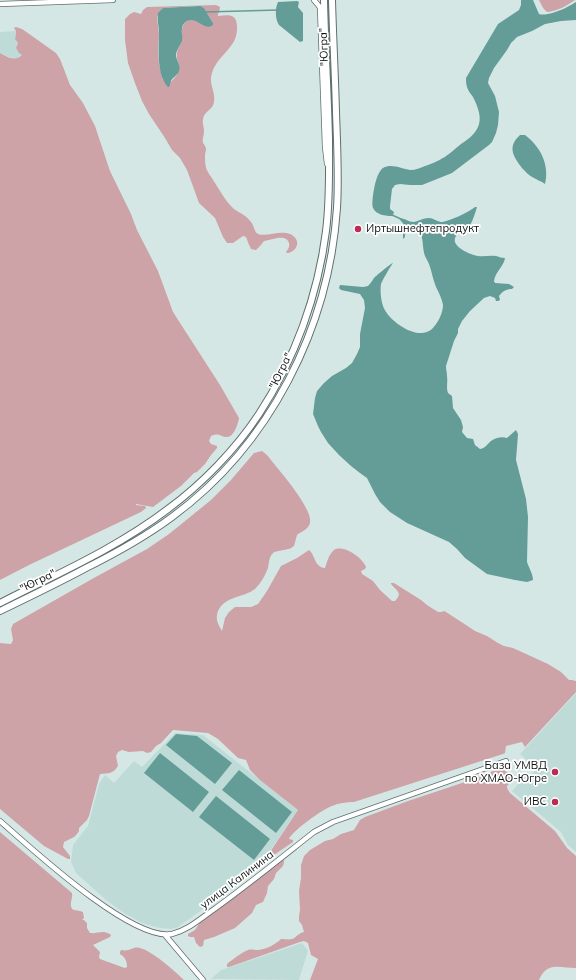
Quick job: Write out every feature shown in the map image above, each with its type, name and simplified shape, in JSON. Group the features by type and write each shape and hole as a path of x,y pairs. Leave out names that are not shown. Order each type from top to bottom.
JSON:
{"highway":[{"name":"\"Югра\"","path":"0,603 102,551 153,520 183,497 210,473 252,425 268,400 297,340 316,284 323,253 329,179 324,0"},
{"name":"\"Югра\"","path":"0,611 105,558 141,538 173,516 204,491 237,457 266,420 285,388 317,313 332,253 338,166 332,0"}],"street":[{"path":"0,4 113,0"},
{"path":"314,0 320,8 324,19"},
{"path":"320,8 325,147 329,179"},
{"name":"улица Калинина","path":"165,935 180,931 192,925 222,904 314,832 323,827 333,822 506,761"},
{"path":"0,821 71,881 106,908 150,932 165,935 203,980"}],"shaded area":[{"path":"539,0 575,0 558,9 547,12"},
{"path":"216,5 220,7 218,16 231,16 234,17 237,22 234,40 215,66 211,77 214,102 212,107 205,114 203,120 203,143 206,149 206,166 209,174 228,202 234,209 245,216 252,223 258,234 288,233 296,239 297,244 292,252 286,252 289,247 289,243 285,238 264,241 256,250 251,249 246,237 243,236 233,243 227,243 215,218 199,203 187,170 180,158 172,150 142,101 128,63 125,40 125,19 134,12 141,14 147,7","holes":["199,6 204,8 213,23 212,26 192,19 184,24 181,42 177,52 179,67 178,73 171,82 163,80 159,65 159,34 157,17 163,8"]},
{"path":"16,27 22,29 56,53 60,59 70,85 83,103 95,126 110,171 158,271 173,312 220,385 239,418 238,424 232,435 225,437 216,434 211,436 209,441 211,444 217,446 217,448 205,464 181,486 153,507 136,504 145,506 146,508 141,512 0,580 0,53 14,58 22,55 16,48 18,43 15,39 16,31 14,28"},
{"path":"16,31 15,39 18,43 16,48 22,55 17,59 0,53 0,32"},
{"path":"262,451 267,455 301,498 310,517 310,523 306,529 297,535 294,546 290,549 276,551 273,553 270,558 266,574 255,589 225,602 221,606 218,611 217,619 222,631 225,618 235,607 251,607 258,604 281,566 309,550 319,566 325,568 328,558 332,552 334,550 342,549 347,550 357,556 364,563 366,567 361,571 362,574 373,581 392,601 395,601 399,596 397,590 391,584 394,583 438,612 444,611 475,631 498,643 548,664 561,672 569,680 576,681 576,692 525,747 522,742 506,746 505,753 503,754 354,802 332,806 315,816 291,835 289,839 293,840 293,842 271,857 266,858 298,810 260,780 250,770 246,760 238,758 218,739 208,733 173,730 151,752 129,752 122,750 118,752 116,756 118,766 116,769 110,773 100,774 87,820 79,828 79,831 74,837 64,842 63,847 70,856 70,859 68,859 44,846 0,809 0,643 11,644 13,640 11,629 13,624 147,549 169,534 211,500 231,480 254,453"},
{"name":"База УМВД по ХМАО-Югре","path":"576,693 576,852 568,845 561,832 512,791 526,775 529,777 537,769 520,754"},
{"path":"175,733 203,735 298,810 256,871 178,927 171,929 160,928 142,923 124,913 106,900 76,873 71,862 73,845 88,826 99,784 105,775 114,783 134,761 142,767"},
{"path":"499,769 504,770 509,775 510,780 507,789 510,793 555,831 567,848 576,856 576,968 550,968 542,974 539,980 310,980 318,959 311,955 308,943 304,941 227,967 229,962 248,950 264,949 281,939 292,939 304,932 299,921 299,891 301,865 304,856 310,850 325,841 354,830 360,820 365,817"},
{"path":"0,832 72,893 72,909 83,912 84,918 82,920 87,923 87,928 90,933 106,932 111,935 110,937 93,945 100,952 100,959 125,968 127,967 127,963 120,954 121,950 140,948 157,957 184,980 0,980"},
{"path":"284,860 283,866 276,873 274,879 268,886 263,902 256,905 252,913 235,928 204,940 203,946 200,947 196,943 194,937 188,936 188,934 195,930 201,921"},
{"path":"302,943 308,951 299,980 211,979 221,970"}],"water":[{"path":"521,0 533,0 539,14 543,15 558,11 576,2 576,20 545,24 517,37 511,43 489,78 488,83 495,96 499,112 496,133 489,145 452,173 422,185 395,185 392,189 390,206 390,209 394,212 393,215 384,215 376,212 373,208 373,197 377,178 382,169 393,166 412,170 431,164 449,154 470,138 475,131 479,125 480,117 475,101 467,88 466,78 498,24 519,10"},
{"path":"278,2 299,2 298,7 303,13 303,41 300,42 279,25 276,14"},
{"path":"200,6 204,8 213,25 207,27 194,20 191,20 187,21 182,26 182,41 176,54 179,69 168,87 164,82 160,68 158,13 163,8"},
{"path":"520,135 525,135 539,150 545,163 545,184 527,173 516,159 513,148 516,139"},
{"path":"477,207 473,220 469,227 457,234 455,238 456,244 463,250 475,255 505,258 494,281 495,283 509,284 514,287 502,293 499,296 500,300 498,301 490,296 484,298 462,321 446,366 447,391 452,396 453,408 461,420 463,427 462,432 467,438 473,439 475,445 480,449 485,447 494,439 501,437 507,438 516,430 518,434 516,460 526,499 528,517 527,562 532,573 533,580 527,582 487,574 465,558 449,542 407,523 390,512 380,502 367,478 351,466 328,443 313,414 317,391 332,376 352,363 360,347 360,334 365,308 364,300 360,294 341,290 339,288 340,285 368,286 375,277 393,263 381,284 382,301 386,312 397,323 412,331 419,333 432,329 441,315 443,308 442,300 425,256 421,234 413,230 405,234 403,239 403,223 399,218 414,222 425,218 432,218 444,222"},
{"path":"176,734 197,736 232,763 215,784 166,745"},
{"path":"160,753 209,792 193,812 144,773"},
{"path":"239,770 292,812 276,833 222,790"},
{"path":"216,796 270,839 254,860 199,817"}],"waterway":[{"path":"206,12 278,10"},
{"path":"392,215 401,219"}],"place":[{"name":"Иртышнефтепродукт","path":"358,229"},
{"name":"База УМВД по ХМАО-Югре","path":"555,772"},
{"name":"ИВС","path":"555,802"}]}
